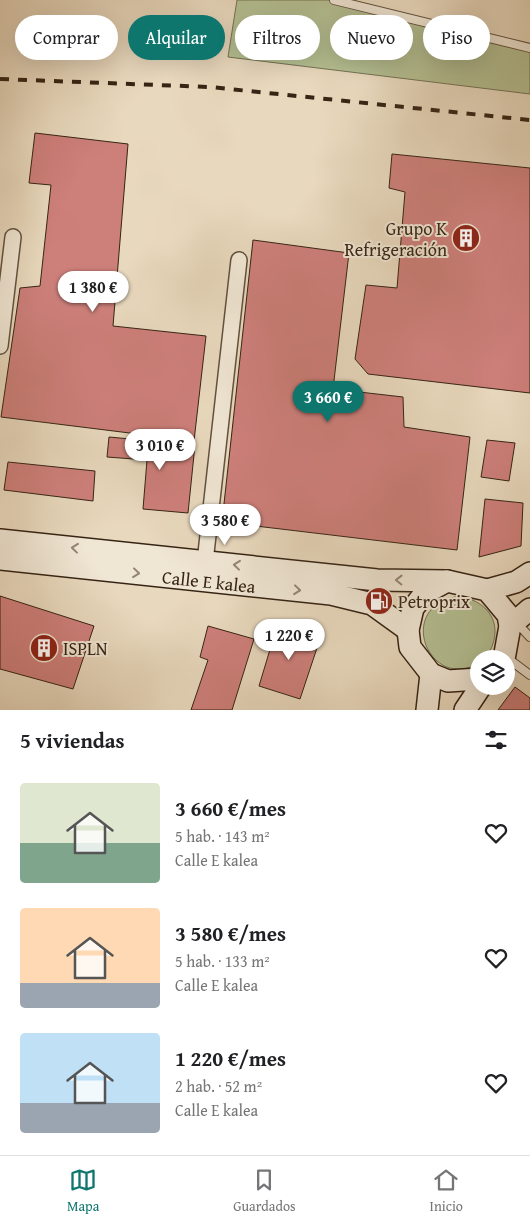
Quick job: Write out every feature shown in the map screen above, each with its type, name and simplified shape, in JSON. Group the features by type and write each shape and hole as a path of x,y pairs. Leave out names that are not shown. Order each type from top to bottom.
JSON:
{"main road":[{"name":"Calle E kalea","path":"0,540 377,580 447,581 487,590"},
{"name":"Calle E kalea","path":"0,559 331,594 372,604 408,630"},
{"path":"509,650 522,623 508,615 487,590 516,582 530,573"},
{"path":"447,581 425,593 413,608 408,630 410,646 432,674 448,681 470,679"},
{"path":"427,710 432,674"},
{"path":"465,710 475,695"}],"street":[{"path":"0,346 12,237"},
{"name":"Calle E kalea","path":"205,562 239,260"}],"lane":[{"path":"334,0 530,48"},
{"path":"515,665 530,675"}],"green space":[{"path":"237,0 339,0 399,15 330,15 330,60 413,60 413,19 423,21 423,60 490,60 490,38 530,48 530,94 252,60 320,60 320,15 235,15 235,58 228,57"},
{"path":"460,596 471,599 488,611 492,619 495,627 495,637 492,647 490,650 470,650 470,666 461,669 446,666 433,657 426,644 423,629 428,614 440,603"}],"building":[{"path":"35,133 128,144 113,326 206,336 194,441 1,417 20,288 40,286 51,185 29,183"},
{"name":"Grupo K Refrigeración","path":"392,154 530,168 530,393 368,374 355,359 366,285 397,288 405,192 389,188"},
{"path":"253,240 349,253 333,389 403,397 404,427 470,437 457,550 222,522"},
{"path":"109,437 195,445 188,513 143,509 147,460 107,457"},
{"path":"487,440 515,443 509,481 481,477"},
{"path":"8,462 95,471 93,501 4,490"},
{"path":"485,499 523,503 521,546 479,557"},
{"name":"ISPLN","path":"0,596 94,626 73,689 0,669"},
{"path":"278,623 320,639 300,699 259,686"},
{"path":"208,626 254,639 232,710 191,710 208,660 200,657"},
{"path":"515,687 530,698 530,710 498,710 509,695 515,695"}],"railway":[{"path":"0,79 210,87 530,120"}],"place":[{"name":"Grupo K Refrigeración","path":"466,238"},
{"name":"Petroprix","path":"379,601"},
{"name":"ISPLN","path":"44,648"}]}
